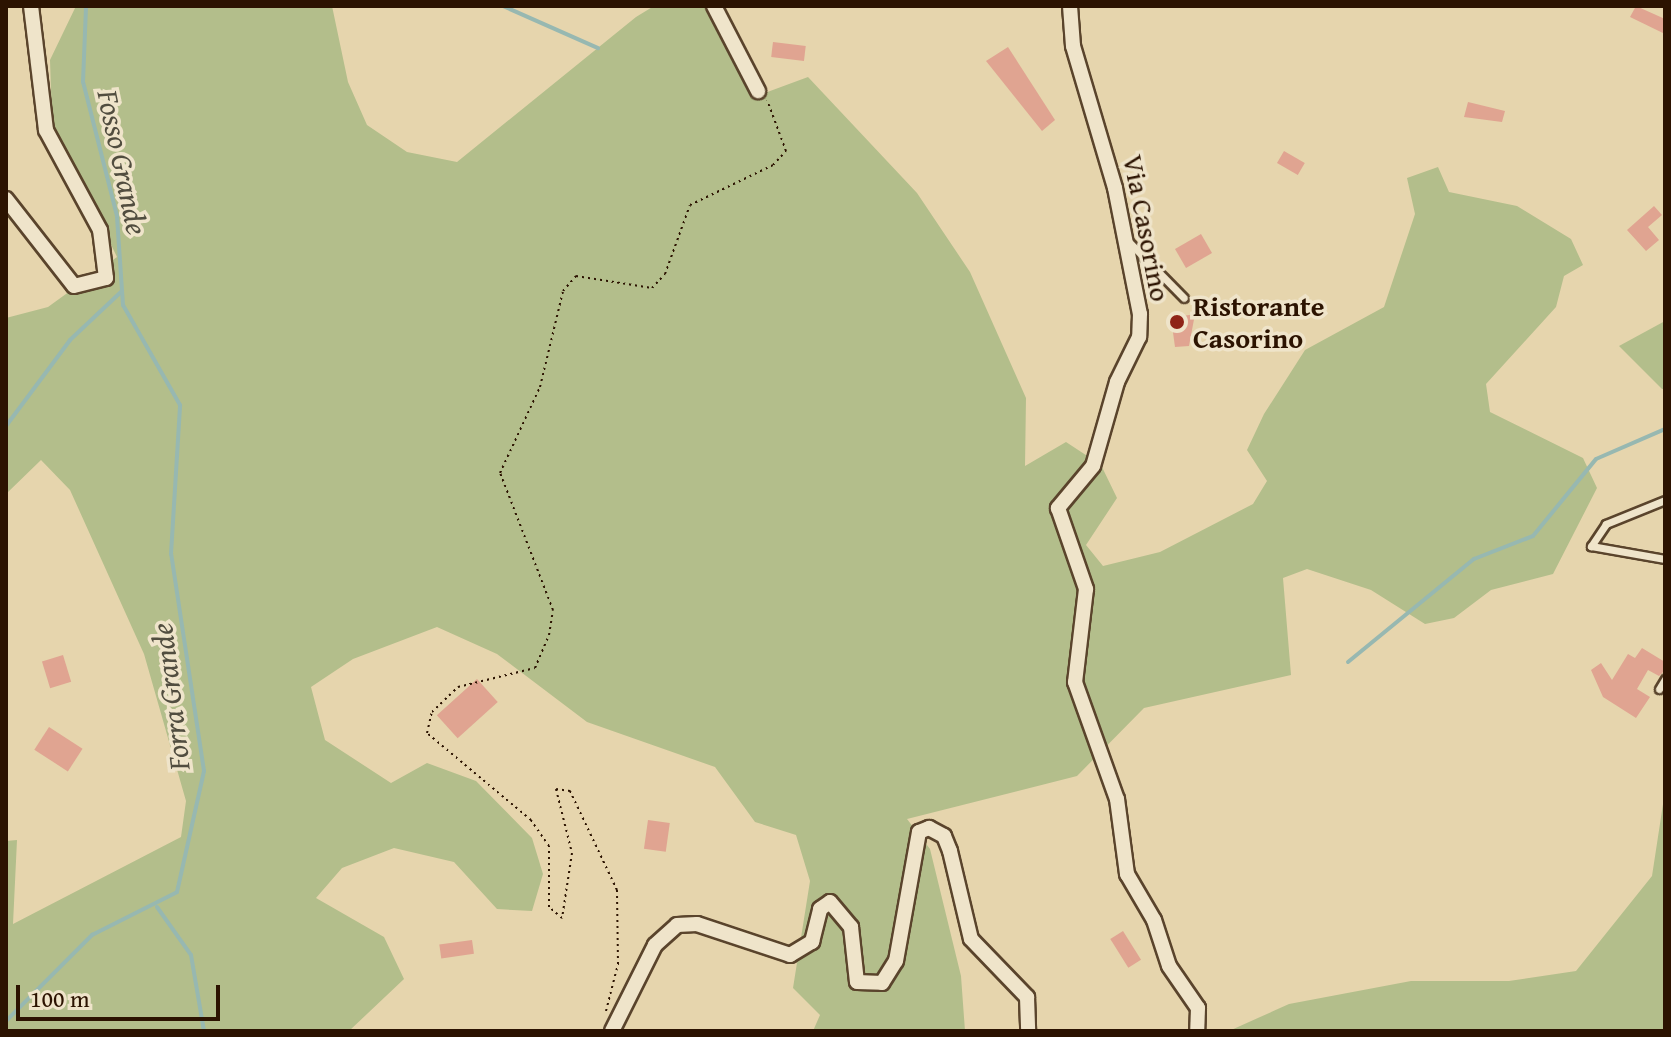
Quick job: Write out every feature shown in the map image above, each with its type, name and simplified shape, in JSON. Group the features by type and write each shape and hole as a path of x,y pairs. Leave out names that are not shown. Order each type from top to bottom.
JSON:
{"street":[{"path":"6,199 74,286 106,278 100,230 46,130 31,6"},
{"path":"714,6 758,91"},
{"name":"Via Casorino","path":"1070,6 1073,46 1126,238 1139,337 1117,382 1093,466 1062,498 1059,524 1086,589 1075,682 1117,799 1121,855 1169,966 1198,1008 1197,1031"},
{"path":"610,1024 655,945 677,925 697,924 790,955 812,942 820,909 830,902 851,927 857,982 882,983 896,961 919,832 929,828 947,844 971,939 1027,997 1028,1031"}],"lane":[{"path":"1126,238 1184,298"},
{"path":"1665,500 1606,524 1591,546 1665,559"},
{"path":"1659,689 1665,679"}],"path":[{"path":"610,1024 618,964 617,890 570,791 556,789 572,853 562,918 549,907 549,846 531,820 427,733 432,712 458,687 535,668 549,635 553,610 500,473 540,387 563,291 576,276 652,288 665,274 690,205 773,165 786,151 775,110 758,91"}],"green space":[{"path":"76,6 332,6 348,82 367,125 407,152 457,162 636,17 654,6 704,6 730,41 751,98 808,77 917,193 970,272 1026,398 1025,466 1066,442 1101,465 1117,498 1086,545 1103,566 1160,552 1253,504 1267,481 1247,450 1264,414 1305,350 1384,307 1415,214 1407,178 1438,167 1449,192 1517,206 1571,239 1583,265 1564,276 1556,307 1486,384 1490,412 1583,458 1597,488 1553,574 1491,590 1454,618 1425,624 1371,590 1307,569 1283,578 1291,675 1144,708 1077,776 907,819 930,849 961,976 965,1031 813,1031 820,1015 793,988 810,881 796,835 755,822 715,767 587,722 497,654 437,627 353,659 311,687 325,740 391,783 427,763 476,781 532,838 543,874 532,911 497,909 454,862 394,848 342,868 316,898 384,937 404,979 349,1031 6,1031 6,841 17,840 13,924 181,837 186,801 144,654 70,490 41,460 6,494 6,318 48,307 117,257 52,122 50,60"},
{"path":"1665,321 1665,389 1662,389 1619,346"},
{"path":"1665,791 1665,1031 1229,1031 1289,1004 1411,981 1509,981 1576,971 1652,876"}],"building":[{"path":"1636,6 1665,19 1665,34 1630,17"},
{"path":"773,42 806,46 804,61 771,57"},
{"path":"1008,47 1055,120 1042,131 986,61"},
{"path":"1468,102 1505,111 1502,122 1464,117"},
{"path":"1284,151 1305,163 1298,175 1277,163"},
{"path":"1654,206 1662,215 1648,227 1659,240 1646,251 1627,230"},
{"path":"1201,234 1212,253 1186,268 1175,249"},
{"path":"1195,314 1189,346 1175,347 1171,318"},
{"path":"1642,648 1665,662 1665,670 1659,676 1648,670 1637,689 1650,697 1636,718 1603,697 1591,670 1601,663 1612,680 1628,654 1635,658"},
{"path":"63,655 71,682 50,688 42,661"},
{"path":"477,679 498,702 458,738 437,715"},
{"path":"49,727 83,749 68,771 34,750"},
{"path":"648,820 670,823 666,852 644,849"},
{"path":"1123,931 1141,960 1128,968 1110,939"},
{"path":"472,940 474,954 441,958 439,945"}],"waterway":[{"name":"Forra Grande","path":"6,1021 92,935 177,892 204,771 171,554 180,405 123,305 117,216 83,82 86,6"},
{"path":"503,6 598,48"},
{"name":"Fosso Grande","path":"6,426 70,340 121,292"},
{"path":"1348,662 1474,559 1533,536 1596,459 1665,429"},
{"path":"157,907 191,955 204,1031"}],"place":[{"name":"Ristorante Casorino","path":"1177,322"}]}
